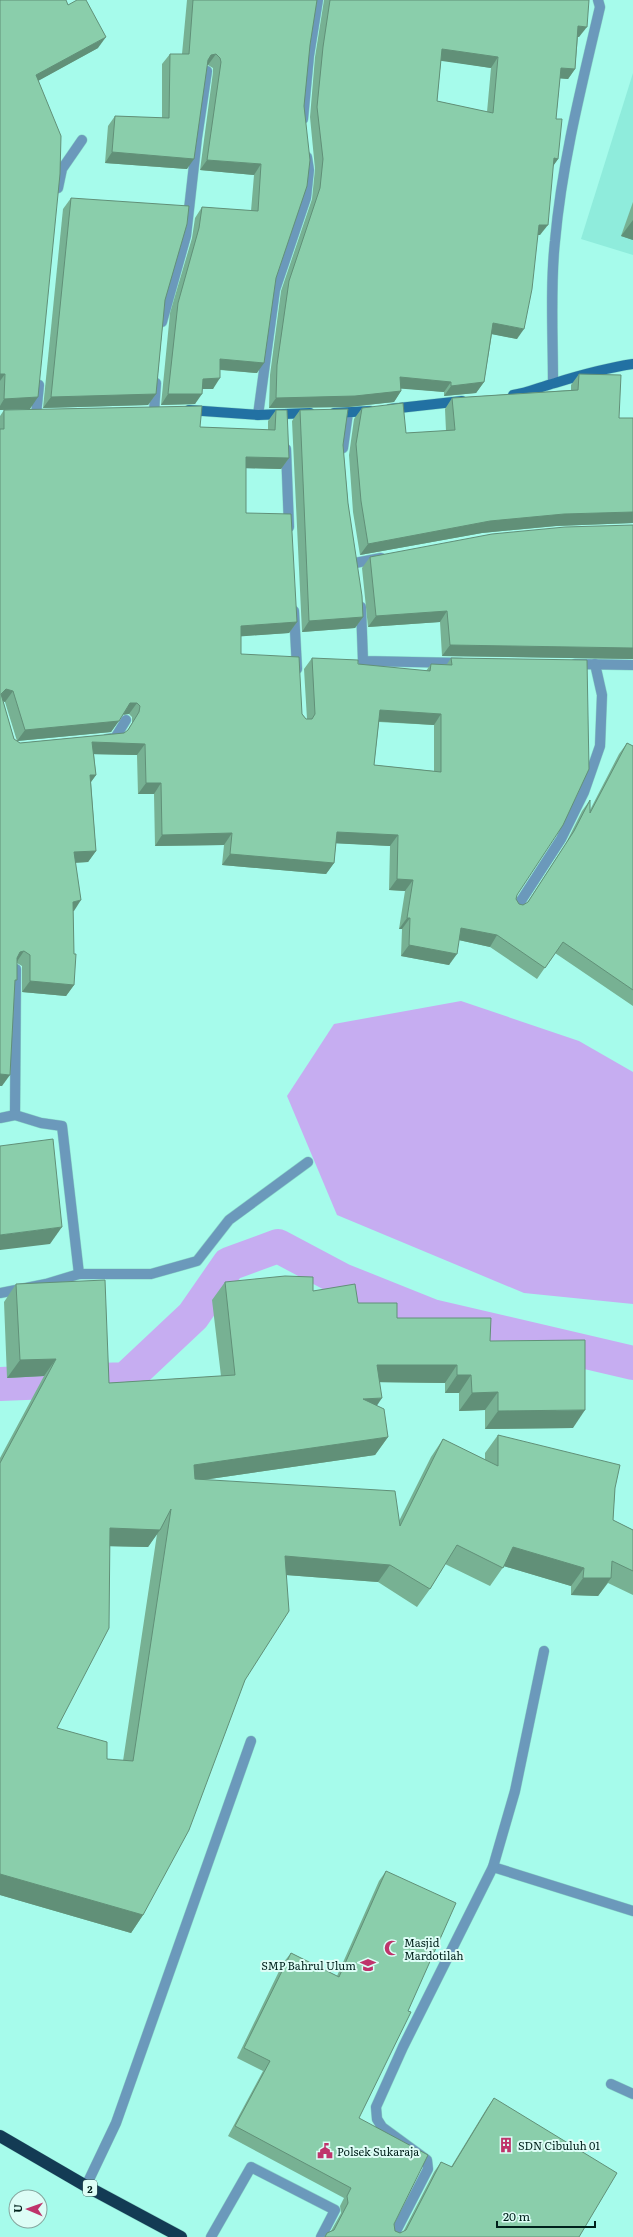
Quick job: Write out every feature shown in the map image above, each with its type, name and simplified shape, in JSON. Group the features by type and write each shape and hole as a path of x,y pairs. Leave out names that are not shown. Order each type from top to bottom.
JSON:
{"highway":[{"name":"2","path":"0,2136 86,2186 181,2237"}],"street":[{"path":"304,130 303,117 309,56 318,0"},
{"path":"553,383 555,236 561,187 577,104 600,7 598,0"},
{"path":"160,336 164,312 186,236 197,138 207,71"},
{"path":"57,201 62,169 82,140"},
{"path":"258,415 275,290 306,198 309,170 306,150"},
{"path":"504,396 526,394 553,383 603,369 633,364"},
{"path":"157,374 150,412 204,410 258,415 286,413 348,414 475,399"},
{"path":"36,415 40,375"},
{"path":"286,413 290,534"},
{"path":"342,462 348,414"},
{"path":"357,577 354,559 392,556"},
{"path":"293,597 298,680"},
{"path":"360,598 363,661 473,664"},
{"path":"565,664 633,665"},
{"path":"515,910 561,839 584,792 600,746 602,695 595,664"},
{"path":"99,739 115,738 126,720"},
{"path":"15,1115 16,969"},
{"path":"0,1118 15,1115 41,1123 62,1126 79,1274"},
{"path":"0,1293 46,1284 79,1274 151,1274 197,1261 229,1220 308,1162"},
{"path":"393,2237 428,2169 427,2160 382,2127 377,2119 376,2107 403,2047 493,1867 515,1791 544,1651"},
{"path":"86,2186 116,2123 251,1741"},
{"path":"493,1867 633,1911"},
{"path":"611,2084 633,2094"},
{"path":"211,2237 251,2167 335,2210 321,2237"}],"shaded area":[{"path":"633,73 633,255 581,239"},
{"path":"461,1001 579,1041 633,1072 633,1304 524,1293 337,1215 287,1096 334,1024"}],"building":[{"path":"0,0 66,0 68,5 77,0 86,0 106,37 36,75 61,136 60,174 38,397 4,399 5,374 0,374"},
{"path":"193,0 317,0 310,45 304,106 310,160 307,186 276,278 264,363 220,359 220,378 203,379 202,394 168,394 178,303 199,228 202,207 258,211 261,164 207,160 221,62 220,58 216,54 211,55 208,60 194,159 112,152 115,116 169,118 170,54 189,54"},
{"path":"330,0 589,0 587,27 578,26 575,69 561,68 556,119 562,119 558,159 554,158 548,225 539,225 532,289 524,329 493,323 484,382 451,386 451,382 400,377 401,391 355,396 276,398 277,365 289,281 320,188 323,159 317,107 323,47","holes":["442,49 498,57 493,113 437,101"]},
{"path":"71,198 189,206 187,224 165,300 156,394 51,397"},
{"path":"579,374 621,375 619,418 633,418 633,512 564,514 490,521 368,544 361,501 356,444 362,408 403,403 406,433 455,430 452,398 578,390"},
{"path":"202,406 200,427 275,430 276,410 287,410 289,458 246,457 246,513 291,514 297,622 241,626 241,654 299,657 302,714 306,719 312,719 315,714 312,658 358,660 358,664 430,671 431,664 452,665 451,658 587,660 589,769 563,825 517,895 516,899 519,904 523,905 528,902 574,831 590,800 590,813 627,743 633,746 633,990 563,942 545,968 497,935 461,928 457,954 409,945 410,918 407,918 413,880 397,879 398,835 337,832 334,863 230,854 232,833 162,835 161,783 146,783 145,744 92,742 96,775 90,775 96,851 74,852 81,900 73,902 74,954 76,954 74,985 30,981 30,955 24,951 20,952 17,958 17,980 15,980 10,1075 0,1074 0,429 4,429 4,410","holes":["6,689 13,691 25,730 119,721 130,703 137,703 140,706 139,712 128,730 124,733 20,743 14,739 1,694","380,710 441,714 441,772 374,765"]},
{"path":"348,409 343,445 348,503 362,596 363,617 309,621 300,410"},
{"path":"633,525 633,648 450,645 447,611 376,616 370,557 492,534 565,527"},
{"path":"53,1139 62,1227 0,1235 0,1146"},
{"path":"285,1276 313,1277 313,1291 355,1284 358,1303 397,1303 397,1318 491,1318 490,1341 585,1340 585,1410 498,1411 498,1392 472,1393 471,1375 457,1375 457,1365 377,1365 382,1398 363,1399 384,1409 388,1437 194,1465 195,1479 395,1491 400,1526 443,1439 498,1466 498,1435 620,1465 615,1488 613,1520 633,1530 633,1571 612,1561 611,1578 583,1578 584,1568 513,1547 503,1568 457,1545 430,1589 390,1565 285,1556 289,1611 245,1680 189,1830 143,1915 0,1874 0,1463 56,1359 20,1360 16,1284 105,1280 109,1383 235,1375 225,1282","holes":["171,1509 133,1761 107,1759 107,1742 57,1728 109,1628 110,1528 160,1530"]},
{"path":"386,1871 456,1903 408,2011 411,2012 359,2118 428,2155 394,2224 395,2231 400,2233 406,2230 441,2162 452,2167 494,2098 617,2173 579,2237 325,2237 327,2233 334,2230 348,2203 347,2196 351,2188 235,2126 270,2061 244,2048 291,1953 339,1977"}],"waterway":[{"path":"0,1384 126,1379 193,1316 229,1264 278,1246 342,1280 432,1316 633,1363"}],"place":[{"name":"Masjid Mardotilah","path":"392,1948"},
{"name":"SMP Bahrul Ulum","path":"368,1965"},
{"name":"SDN Cibuluh 01","path":"506,2145"},
{"name":"Polsek Sukaraja","path":"325,2151"}]}
